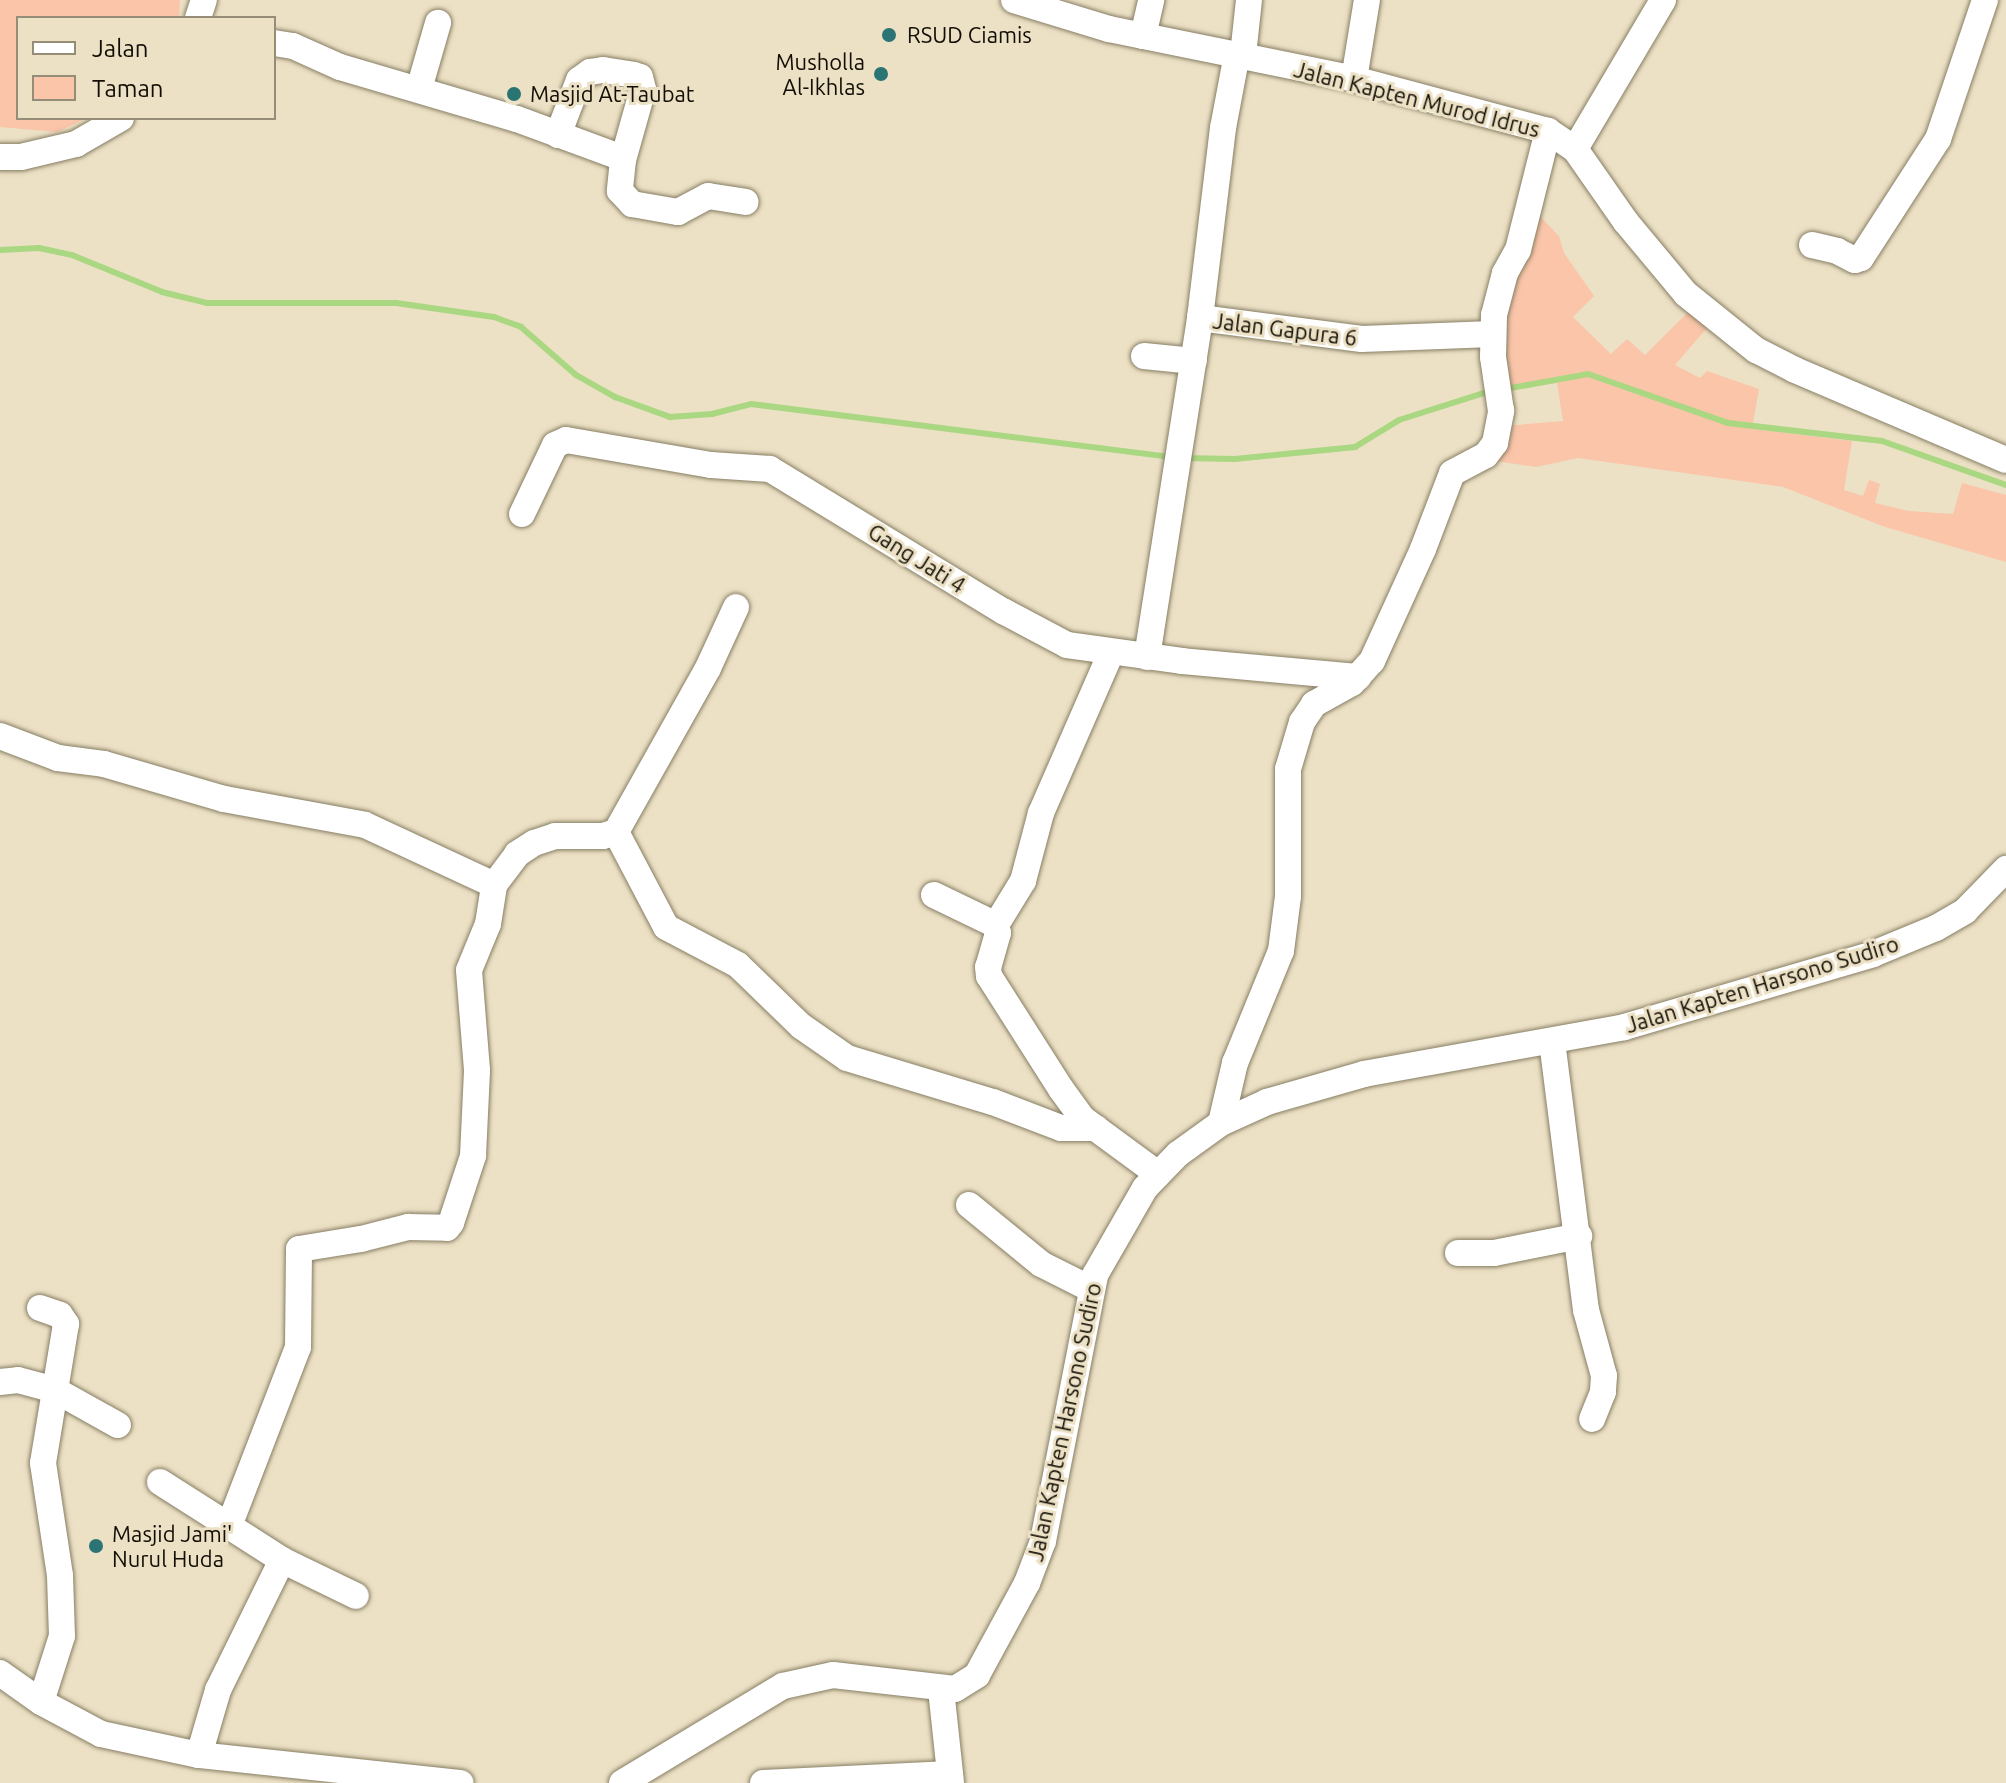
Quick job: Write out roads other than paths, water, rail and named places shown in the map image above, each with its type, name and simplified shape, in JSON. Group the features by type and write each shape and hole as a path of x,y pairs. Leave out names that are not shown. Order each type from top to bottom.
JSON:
{"street":[{"name":"Jalan Kapten Murod Idrus","path":"1014,0 1143,36 1354,79 1548,131 1575,149 1626,222 1686,294 1756,350 1795,370 2006,460"},
{"path":"1143,36 1151,0"},
{"name":"Jalan Gapura 6","path":"1249,0 1223,128 1200,318 1362,339 1492,334"},
{"path":"1354,79 1367,0"},
{"path":"1575,149 1663,0"},
{"path":"1812,245 1837,251 1855,260 1861,258 1938,139 1985,0"},
{"path":"419,89 438,23"},
{"path":"276,43 293,46 340,67 419,89 558,135 623,160"},
{"path":"558,135 579,80 590,72 603,70 640,77 643,89 623,160 620,191 632,204 678,212 708,196 746,202"},
{"path":"0,157 21,157 76,144 118,120"},
{"path":"1221,1123 1235,1063 1278,965 1284,939 1288,896 1287,789 1302,722 1314,704 1358,677 1372,661 1393,619 1452,473 1493,448 1500,423 1492,334 1503,277 1518,250 1548,131"},
{"path":"1147,657 1200,318"},
{"path":"1144,356 1194,361"},
{"name":"Gang Jati 4","path":"522,514 555,445 566,440 711,465 770,469 1003,611 1067,645 1147,657 1358,677"},
{"path":"229,1526 298,1347 299,1249 361,1239 408,1227 447,1228 456,1217 473,1156 477,1070 469,970 488,924 494,885 510,861 534,843 555,836 603,836 616,832 708,668 736,607"},
{"path":"1111,653 1041,813 1023,881 996,925 998,933 988,967 989,976 1072,1106 1158,1174"},
{"path":"0,736 58,758 104,764 224,799 365,825 494,885"},
{"path":"616,832 666,927 738,965 801,1026 841,1054 857,1062 993,1102 1054,1126 1096,1128"},
{"name":"Jalan Kapten Harsono Sudiro","path":"622,1783 783,1686 833,1675 941,1689 967,1684 977,1675 1027,1583 1045,1528 1091,1289 1107,1249 1135,1202 1158,1174 1221,1123 1267,1102 1364,1074 1552,1041 1689,1010 1873,954 1936,928 1965,911 2006,869"},
{"path":"934,895 996,925"},
{"path":"1552,1041 1586,1310 1605,1383 1592,1419"},
{"path":"969,1205 1041,1264 1091,1289"},
{"path":"1458,1253 1494,1253 1579,1236"},
{"path":"40,1308 60,1315 66,1324 43,1463 60,1576 62,1636 41,1702"},
{"path":"0,1382 18,1380 55,1390 118,1425"},
{"path":"160,1482 282,1560 356,1596"},
{"path":"199,1755 218,1690 282,1560"},
{"path":"0,1673 41,1702 101,1734 199,1755 461,1783"},
{"path":"763,1783 951,1778 941,1689"}],"waterway":[{"path":"0,250 39,248 72,255 162,292 207,303 396,303 494,317 521,327 576,375 615,397 670,417 712,414 751,404 1172,457"},
{"path":"1505,389 1588,374 1728,423 1882,441 2006,485"},
{"path":"1183,458 1235,459 1355,447 1399,420 1490,391"}],"place":[{"name":"RSUD Ciamis","path":"889,35"},
{"name":"Musholla Al-Ikhlas","path":"881,74"},
{"name":"Masjid At-Taubat","path":"514,94"},
{"name":"Masjid Jami' Nurul Huda","path":"96,1546"}]}
